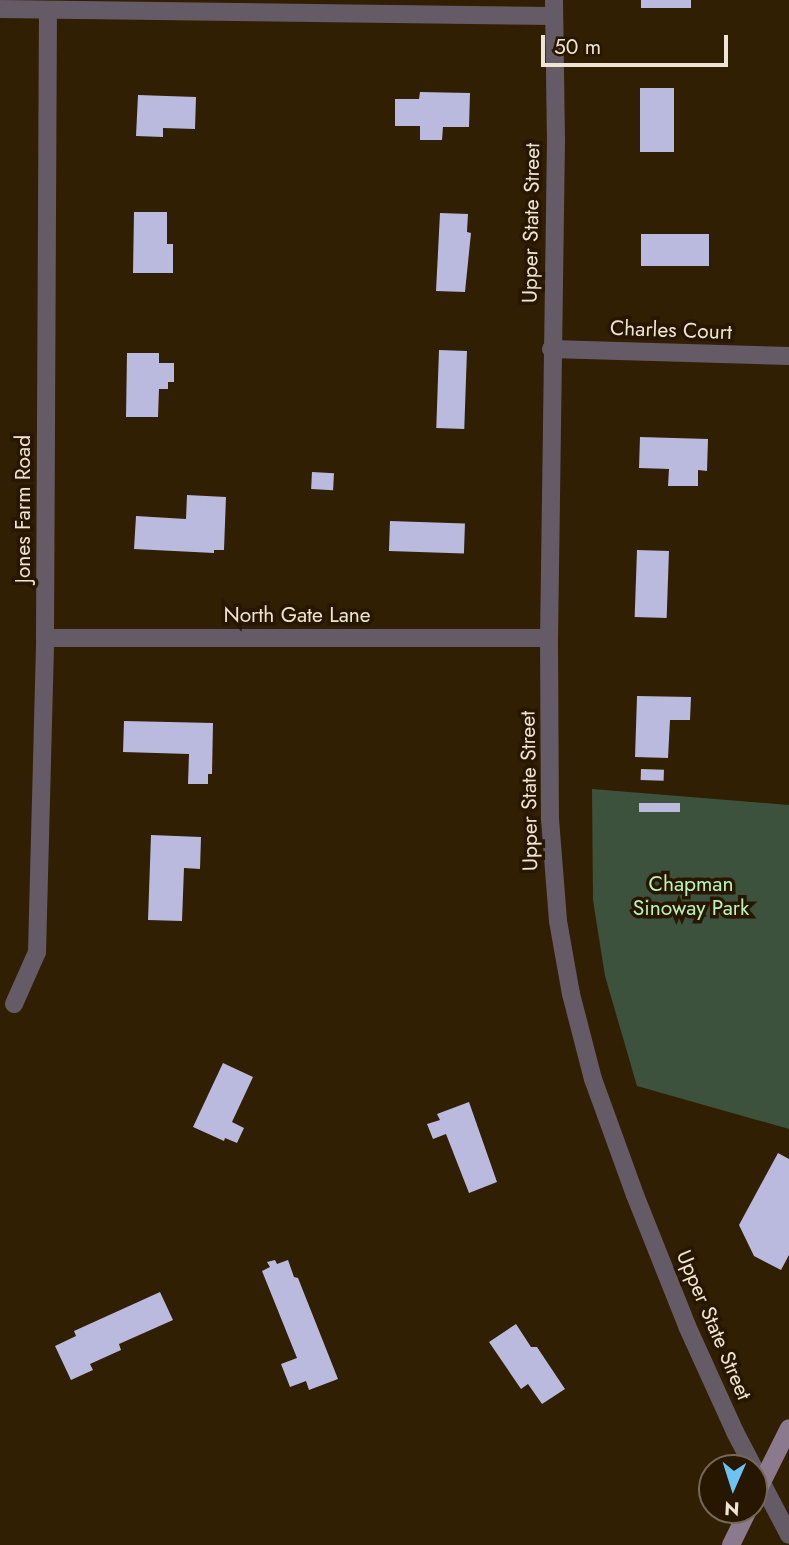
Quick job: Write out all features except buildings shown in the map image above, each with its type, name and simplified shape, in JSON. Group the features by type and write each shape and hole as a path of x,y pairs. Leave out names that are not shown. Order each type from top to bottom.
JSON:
{"main road":[{"path":"768,1468 789,1428"},
{"path":"731,1545 741,1524"}],"street":[{"path":"0,9 554,8"},
{"name":"Upper State Street","path":"554,8 556,139 549,638 553,871 571,994 593,1079 692,1338 747,1454"},
{"name":"Jones Farm Road","path":"14,1004 37,952 45,638 48,10"},
{"name":"Charles Court","path":"551,349 789,356"},
{"name":"North Gate Lane","path":"45,638 549,638"},
{"name":"Upper State Street","path":"768,1492 789,1535"}],"green space":[{"name":"Chapman Sinoway Park","path":"592,789 789,805 789,1129 637,1086 605,976 593,900"}]}
